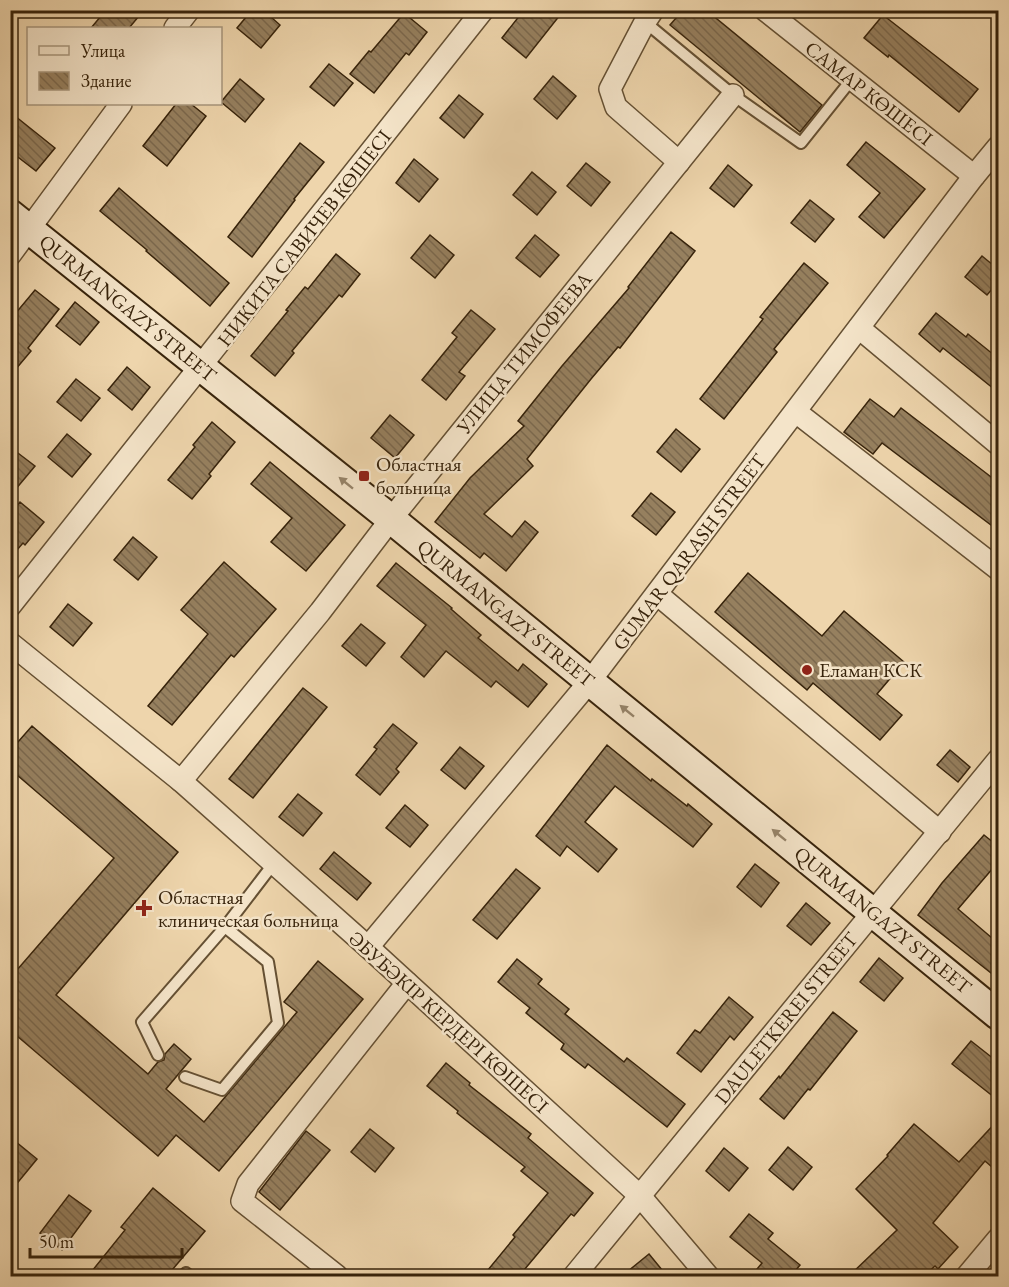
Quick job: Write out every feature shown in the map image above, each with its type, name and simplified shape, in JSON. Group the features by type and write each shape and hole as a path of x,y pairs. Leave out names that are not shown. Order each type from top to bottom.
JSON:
{"street":[{"path":"177,27 189,10"},
{"name":"НИКИТА САВИЧЕВ КӨШЕСІ","path":"10,606 202,368 483,10"},
{"name":"САМАР КӨШЕСІ","path":"765,10 974,176"},
{"path":"649,16 610,89 616,107 679,162"},
{"name":"УЛИЦА ТИМОФЕЕВА","path":"181,781 320,612 391,519 733,95"},
{"path":"10,255 20,222 120,105"},
{"name":"GUMAR QARASH STREET","path":"368,947 590,681 974,176 999,147"},
{"name":"QURMANGAZY STREET","path":"20,222 391,519 999,1015"},
{"path":"859,328 999,444"},
{"path":"796,412 999,569"},
{"path":"657,594 940,831"},
{"name":"ӘБУБӘКІР КЕРДЕРІ КӨШЕСІ","path":"10,643 181,781 368,947 640,1196 708,1276"},
{"name":"DAULETKEREI STREET","path":"574,1276 999,760"},
{"path":"337,1276 242,1201 248,1184 407,983"},
{"path":"966,1276 999,1239"}],"lane":[{"path":"649,16 733,95 801,143 852,79"},
{"path":"158,1055 142,1022 225,927 274,863"},
{"path":"185,1077 222,1090 278,1023 268,962 225,927"}],"building":[{"path":"106,10 144,10 130,27 92,27"},
{"path":"252,10 263,10 280,25 261,48 237,28"},
{"path":"524,10 564,10 526,58 502,38"},
{"path":"683,10 706,10 822,105 800,132 670,25"},
{"path":"404,13 427,32 409,55 406,53 374,93 350,74"},
{"path":"883,15 978,89 959,112 889,55 888,57 864,38"},
{"path":"329,64 353,83 334,106 310,87"},
{"path":"553,76 576,96 557,119 534,99"},
{"path":"240,79 264,99 245,122 222,101"},
{"path":"459,95 483,114 464,138 440,118"},
{"path":"175,105 192,105 206,116 167,166 143,146"},
{"path":"10,112 55,148 36,171 10,151"},
{"path":"866,142 925,189 884,238 859,217 880,193 847,165"},
{"path":"300,143 324,162 252,257 228,237"},
{"path":"414,159 438,179 419,202 396,183"},
{"path":"586,163 610,182 591,206 567,186"},
{"path":"728,165 752,185 734,207 710,188"},
{"path":"532,172 556,192 537,215 513,195"},
{"path":"119,188 229,283 210,306 100,211"},
{"path":"810,200 834,219 815,242 791,223"},
{"path":"671,232 695,251 620,348 618,347 591,379 527,459 533,466 484,514 512,537 525,521 538,532 506,571 484,553 480,558 435,522 470,478 524,426 518,421 629,288"},
{"path":"430,235 454,255 435,278 411,258"},
{"path":"535,235 559,255 540,277 516,258"},
{"path":"336,254 360,274 342,297 339,295 292,351 294,353 275,376 251,356 305,287 308,289"},
{"path":"982,256 999,270 999,281 987,295 965,277"},
{"path":"804,263 828,283 774,349 777,352 724,419 700,399 763,319 760,317"},
{"path":"35,290 59,309 28,348 31,351 10,376 10,320"},
{"path":"75,302 99,322 80,345 56,326"},
{"path":"471,310 495,329 459,372 465,376 446,400 422,380 457,337 452,333"},
{"path":"936,313 966,337 968,334 999,359 999,393 943,348 940,352 919,334"},
{"path":"127,367 150,387 132,410 108,390"},
{"path":"76,379 100,398 81,421 57,402"},
{"path":"870,399 894,417 901,408 999,483 999,531 882,443 873,454 844,432"},
{"path":"390,415 414,435 395,458 371,438"},
{"path":"212,422 235,442 192,499 168,480"},
{"path":"676,429 700,449 681,472 657,452"},
{"path":"67,434 91,454 72,477 48,457"},
{"path":"10,447 35,466 10,496"},
{"path":"270,462 345,525 306,571 271,542 292,518 251,484"},
{"path":"651,493 675,512 656,535 632,516"},
{"path":"20,502 44,522 25,545 23,543 10,558 10,514"},
{"path":"133,537 157,557 138,580 114,560"},
{"path":"224,562 276,609 234,657 231,655 172,725 148,706 208,634 181,610"},
{"path":"396,563 452,608 481,635 478,638 518,671 523,664 547,684 528,707 496,681 491,687 446,651 424,677 401,657 426,625 377,586"},
{"path":"748,573 822,636 844,611 904,662 877,694 902,715 880,740 813,683 807,690 715,612"},
{"path":"68,604 92,623 73,646 50,627"},
{"path":"361,624 385,643 366,666 342,646"},
{"path":"303,688 327,707 253,798 229,779"},
{"path":"393,724 417,743 396,769 399,772 380,795 356,775 377,749 374,747"},
{"path":"32,726 178,852 56,995 148,1074 158,1062 164,1060 165,1054 174,1044 191,1059 166,1089 204,1122 297,1012 284,1002 318,961 363,999 219,1171 176,1135 158,1156 10,1030 10,978 114,858 10,769 10,751"},
{"path":"607,745 651,781 652,779 687,806 688,804 712,824 693,847 615,786 585,822 617,849 598,872 567,846 560,856 536,836"},
{"path":"460,747 484,766 465,789 441,770"},
{"path":"950,750 970,767 958,782 937,765"},
{"path":"298,794 322,813 303,836 279,817"},
{"path":"405,805 428,825 410,847 386,828"},
{"path":"984,835 999,847 999,861 958,909 999,944 999,964 991,973 918,915 942,883"},
{"path":"334,852 371,883 357,900 320,869"},
{"path":"755,864 779,883 761,907 737,887"},
{"path":"516,869 540,888 497,939 473,920"},
{"path":"806,903 830,923 811,945 787,926"},
{"path":"879,958 903,978 884,1001 860,982"},
{"path":"517,959 542,979 538,984 569,1009 565,1014 624,1062 627,1058 685,1104 667,1127 588,1064 585,1068 561,1049 564,1044 526,1013 530,1008 498,982"},
{"path":"729,997 753,1017 734,1040 730,1036 701,1072 677,1053 695,1030 700,1033"},
{"path":"833,1012 857,1031 784,1119 760,1099 779,1076 780,1078"},
{"path":"971,1041 999,1063 999,1101 952,1064"},
{"path":"446,1063 470,1083 469,1085 531,1134 528,1138 593,1193 574,1216 571,1214 519,1276 483,1276 548,1193 521,1171 525,1167 427,1086"},
{"path":"999,1119 999,1173 985,1161 933,1223 958,1247 938,1269 935,1266 924,1276 849,1276 897,1230 856,1189 888,1156 914,1124 959,1162"},
{"path":"370,1129 394,1148 375,1172 351,1152"},
{"path":"306,1131 330,1150 280,1210 259,1192"},
{"path":"10,1137 37,1159 10,1192"},
{"path":"788,1147 812,1167 793,1190 769,1170"},
{"path":"724,1148 748,1168 729,1191 706,1171"},
{"path":"153,1188 205,1231 167,1276 88,1276 125,1230 121,1227"},
{"path":"69,1195 91,1211 62,1250 40,1233"},
{"path":"749,1214 773,1233 768,1239 800,1265 791,1276 767,1276 757,1269 762,1263 730,1237"},
{"path":"649,1254 667,1276 622,1276"}],"place":[{"name":"Областная больница","path":"364,476"},
{"name":"Еламан КСК","path":"807,670"},
{"name":"Областная клиническая больница","path":"144,908"}]}
